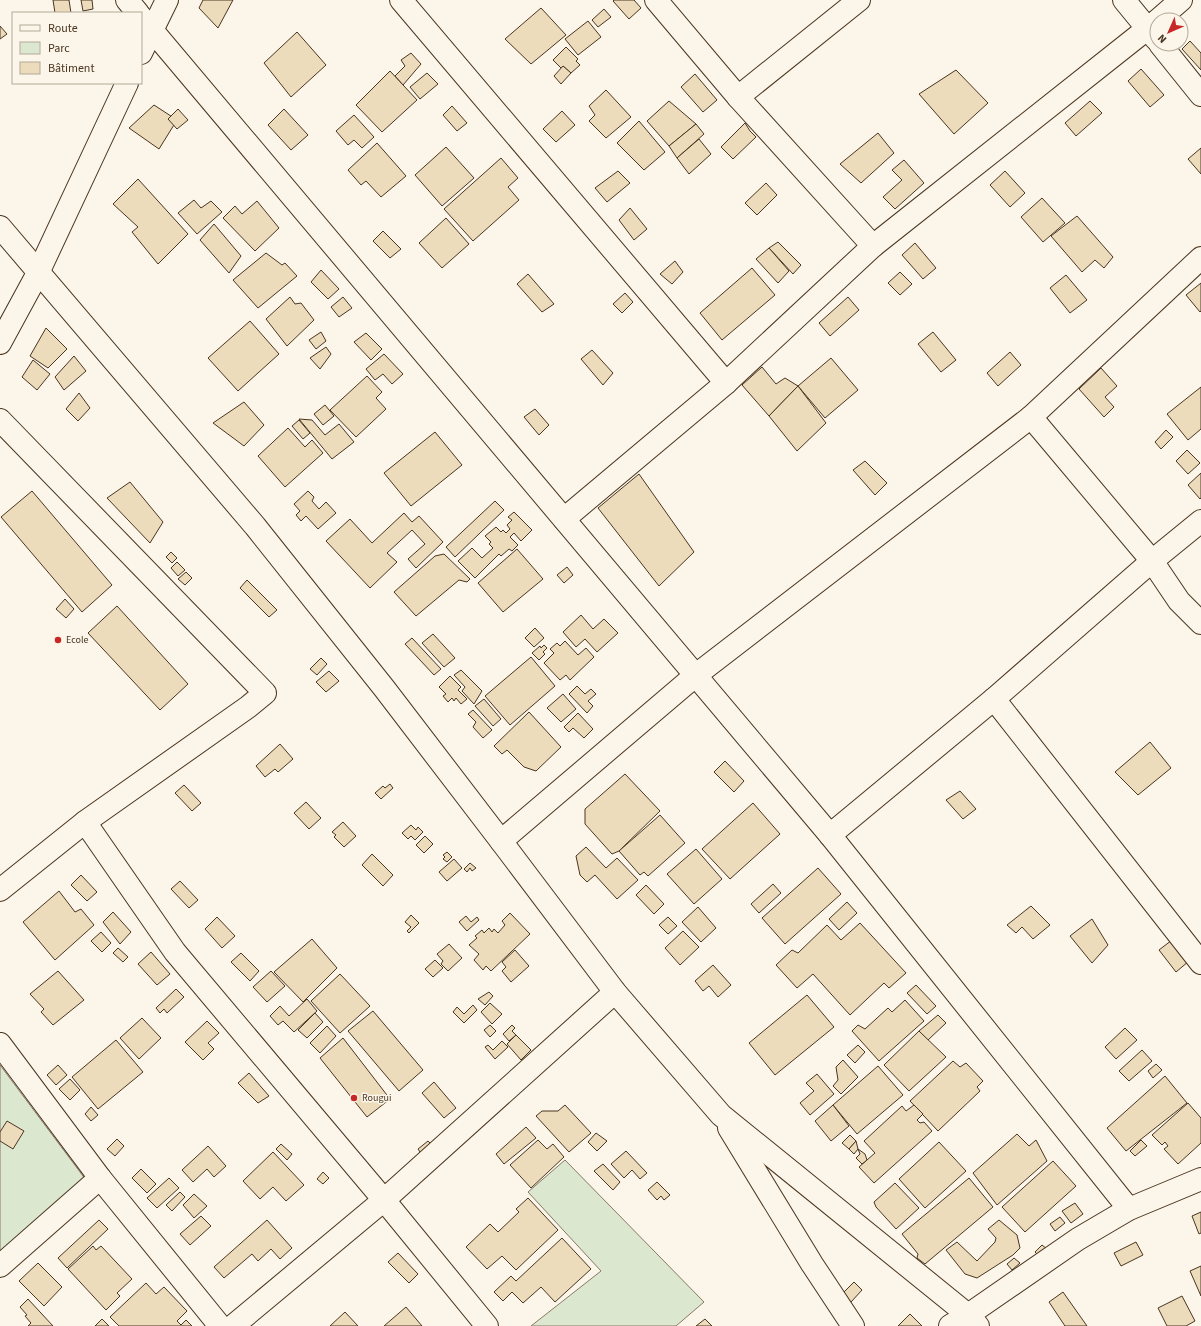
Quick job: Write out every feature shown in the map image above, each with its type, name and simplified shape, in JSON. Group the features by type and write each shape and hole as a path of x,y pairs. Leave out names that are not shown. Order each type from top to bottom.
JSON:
{"street":[{"path":"127,0 137,12"},
{"path":"142,47 146,23 167,0"},
{"path":"656,0 738,97 873,246"},
{"path":"738,97 859,0"},
{"path":"1124,0 1149,23"},
{"path":"1171,12 1181,0"},
{"path":"410,3 726,383"},
{"path":"146,23 830,835 1129,1208"},
{"path":"564,519 726,383 873,246 1149,35"},
{"path":"1171,52 1201,96"},
{"path":"0,342 38,273 127,84"},
{"path":"0,228 255,526 384,688 502,840 615,992 722,1115 966,1322 1078,1240 1129,1208 1201,1179"},
{"path":"502,840 696,675 1031,417 1201,258"},
{"path":"1031,417 1152,561 1179,601 1201,623"},
{"path":"0,420 265,693 248,707 85,822 0,890"},
{"path":"830,835 994,699 1152,561 1201,521"},
{"path":"1179,601 1201,607"},
{"path":"994,699 1201,963"},
{"path":"85,822 175,952 384,1200 487,1326"},
{"path":"233,1326 384,1200 615,992"},
{"path":"0,1044 100,1178 220,1326"},
{"path":"722,1115 804,1251 853,1326"},
{"path":"0,1266 100,1178"}],"green space":[{"path":"0,1065 86,1180 0,1255"},
{"path":"565,1160 704,1302 676,1326 531,1326 601,1271 528,1192"}],"building":[{"path":"53,0 69,0 71,12 55,12"},
{"path":"81,0 92,0 93,9 83,11"},
{"path":"203,0 233,0 218,28 199,8"},
{"path":"634,0 641,8 629,19 613,1"},
{"path":"541,8 566,35 531,64 505,39"},
{"path":"604,9 611,17 598,27 592,20"},
{"path":"588,21 601,37 578,55 565,39"},
{"path":"0,26 7,34 0,39"},
{"path":"297,32 326,65 291,97 264,63"},
{"path":"1190,41 1201,53 1201,70 1185,52 1189,52"},
{"path":"566,47 578,59 576,61 580,65 571,73 563,66 561,68 553,60"},
{"path":"411,53 421,64 403,85 395,76 405,66 401,60"},
{"path":"563,66 571,73 561,84 554,76"},
{"path":"1141,69 1164,95 1150,107 1128,81"},
{"path":"956,70 988,103 954,134 919,94"},
{"path":"390,71 417,100 382,132 356,105"},
{"path":"427,73 438,84 420,99 410,87"},
{"path":"695,74 717,100 703,112 681,87"},
{"path":"606,90 631,117 606,138 589,121 595,115 589,106"},
{"path":"669,101 696,124 669,146 647,121"},
{"path":"1090,101 1102,113 1076,136 1065,123"},
{"path":"154,105 177,120 159,149 129,128"},
{"path":"452,106 467,123 457,131 443,115"},
{"path":"178,109 188,120 177,129 168,119"},
{"path":"284,109 308,135 291,150 268,125"},
{"path":"562,111 575,125 556,142 543,129"},
{"path":"354,115 374,137 362,148 354,140 348,145 336,131"},
{"path":"639,121 665,152 644,170 617,143"},
{"path":"745,123 756,137 733,159 721,147"},
{"path":"696,124 704,134 677,158 669,146"},
{"path":"878,133 894,153 861,183 840,164"},
{"path":"699,139 711,154 689,174 677,158"},
{"path":"377,143 406,176 381,197 366,181 361,185 348,170"},
{"path":"446,147 474,178 442,206 415,175"},
{"path":"1201,148 1201,174 1188,159"},
{"path":"501,158 518,178 508,187 519,200 473,241 444,209"},
{"path":"904,160 924,183 895,209 883,197 902,180 892,170"},
{"path":"618,171 630,183 607,202 595,188"},
{"path":"1005,171 1025,193 1010,207 990,185"},
{"path":"138,179 188,234 158,264 132,232 138,227 113,204"},
{"path":"766,183 777,195 757,215 745,203"},
{"path":"1042,198 1065,223 1043,242 1021,217"},
{"path":"194,200 201,208 211,201 222,212 197,234 178,213"},
{"path":"257,201 279,228 255,251 223,218 235,206 242,214"},
{"path":"630,208 647,229 634,240 619,220"},
{"path":"1077,216 1113,257 1104,268 1095,260 1082,272 1051,236"},
{"path":"446,218 469,244 442,268 419,243"},
{"path":"214,224 241,256 229,273 200,240"},
{"path":"383,231 401,249 390,258 373,241"},
{"path":"778,242 801,265 793,274 769,248"},
{"path":"915,243 936,268 923,279 902,255"},
{"path":"769,248 789,271 778,283 756,259"},
{"path":"266,253 282,265 285,263 297,276 258,308 233,280"},
{"path":"675,261 683,272 672,284 660,274"},
{"path":"752,268 775,295 722,340 700,313"},
{"path":"321,270 339,289 328,299 311,282"},
{"path":"900,272 912,284 900,295 888,283"},
{"path":"528,274 554,304 542,312 517,284"},
{"path":"1066,275 1087,300 1070,313 1050,288"},
{"path":"1201,283 1201,311 1200,312 1186,295"},
{"path":"625,293 633,302 622,313 613,304"},
{"path":"290,297 295,304 301,303 314,320 287,346 266,319"},
{"path":"343,297 352,308 339,317 331,307"},
{"path":"848,297 859,310 830,336 819,323"},
{"path":"250,321 279,354 238,391 208,358"},
{"path":"46,328 67,349 48,368 30,356"},
{"path":"321,332 326,341 316,349 309,340"},
{"path":"933,332 956,360 941,372 918,344"},
{"path":"366,333 382,349 371,360 354,342"},
{"path":"326,347 331,354 320,369 310,358"},
{"path":"592,350 613,373 603,385 581,359"},
{"path":"1010,352 1021,365 998,386 987,373"},
{"path":"384,354 403,374 392,384 383,374 375,380 366,369"},
{"path":"74,356 86,371 64,390 55,377"},
{"path":"831,358 858,390 825,418 798,386"},
{"path":"33,360 50,374 37,390 22,377"},
{"path":"762,367 776,384 785,378 798,386 769,416 742,385"},
{"path":"1101,368 1117,386 1105,397 1114,407 1104,417 1079,389"},
{"path":"367,376 382,392 376,398 386,409 356,437 330,410"},
{"path":"798,386 826,423 797,451 769,416"},
{"path":"1201,387 1201,429 1188,440 1167,414"},
{"path":"79,393 90,408 78,421 66,409"},
{"path":"244,402 264,425 244,446 213,423"},
{"path":"325,405 334,416 323,425 314,414"},
{"path":"535,409 549,425 539,435 524,417"},
{"path":"299,419 312,420 325,435 339,424 354,442 332,459"},
{"path":"299,420 310,433 303,439 292,426"},
{"path":"288,428 305,447 312,440 323,453 285,487 258,456"},
{"path":"1166,430 1173,437 1161,449 1155,442"},
{"path":"435,432 462,465 411,506 384,473"},
{"path":"1187,450 1200,463 1188,474 1176,461"},
{"path":"865,461 887,483 875,495 853,470"},
{"path":"1201,473 1201,498 1200,499 1188,485"},
{"path":"639,474 694,552 659,586 598,508"},
{"path":"130,482 163,522 150,543 107,498"},
{"path":"32,491 112,585 82,612 1,517"},
{"path":"308,491 314,497 312,501 319,509 326,502 336,513 318,529 306,516 301,521 296,515 300,511 294,504"},
{"path":"495,501 504,510 455,557 446,547"},
{"path":"514,512 532,530 521,541 514,533 510,537 518,545 512,551 509,549 501,556 499,554 475,578 458,561 472,548 482,558 493,548 489,544 491,542 485,536 496,527 501,532 503,530 506,533 510,529 507,525 512,520 508,517"},
{"path":"404,513 412,522 419,516 443,542 416,568 408,559 425,544 412,530 387,553 397,562 370,588 326,541 350,519 372,543"},
{"path":"517,549 543,579 503,612 478,583"},
{"path":"171,552 177,558 172,563 166,557"},
{"path":"444,554 470,579 467,582 459,580 416,616 394,592 435,556"},
{"path":"177,562 185,570 178,576 171,568"},
{"path":"567,567 573,575 564,583 557,575"},
{"path":"186,572 192,578 185,585 178,579"},
{"path":"247,580 277,610 269,617 240,588"},
{"path":"65,599 74,609 66,618 56,609"},
{"path":"117,606 188,684 160,710 88,633"},
{"path":"581,615 593,629 604,619 618,633 597,652 585,639 576,647 563,632"},
{"path":"535,628 544,638 534,647 525,638"},
{"path":"433,634 455,658 444,667 422,643"},
{"path":"412,638 441,669 434,675 405,644"},
{"path":"565,641 578,655 586,648 594,657 570,680 566,675 560,680 544,663 554,653 550,649 557,643 560,646"},
{"path":"544,645 547,648 543,652 545,654 539,660 532,653 540,646 541,648"},
{"path":"531,657 555,686 510,725 485,696"},
{"path":"321,658 327,664 317,675 310,669"},
{"path":"461,670 482,691 474,704 462,691 465,687 454,675"},
{"path":"329,671 339,681 326,692 316,682"},
{"path":"450,676 461,687 458,690 467,699 461,704 456,698 454,701 452,698 448,702 443,696 446,694 439,687"},
{"path":"577,686 585,694 591,689 596,694 588,701 593,706 587,713 569,694"},
{"path":"563,694 576,709 561,722 547,708"},
{"path":"484,699 501,719 493,726 475,706"},
{"path":"473,710 492,730 483,738 473,727 476,722 468,714"},
{"path":"529,712 561,747 536,771 524,767 507,750 502,754 494,746"},
{"path":"578,713 593,729 584,738 573,728 569,732 564,727"},
{"path":"1150,742 1171,768 1138,795 1115,772"},
{"path":"280,744 293,759 278,772 275,769 265,777 256,766"},
{"path":"725,761 744,781 734,792 714,772"},
{"path":"625,774 660,811 619,851 612,854 585,824 585,809"},
{"path":"390,784 393,788 381,799 375,793 383,786 385,788"},
{"path":"184,785 201,803 192,811 175,793"},
{"path":"960,791 976,809 963,819 946,800"},
{"path":"306,802 321,818 309,829 294,813"},
{"path":"753,803 780,834 730,879 702,849"},
{"path":"660,815 685,843 648,876 644,872 640,875 619,851"},
{"path":"343,822 356,836 344,847 334,837 336,835 332,832"},
{"path":"411,825 416,830 418,827 423,832 415,840 411,836 408,839 402,833"},
{"path":"425,836 433,844 424,853 416,845"},
{"path":"586,847 606,868 617,858 638,880 617,899 595,875 587,882 580,875 576,856"},
{"path":"696,849 722,879 694,904 667,874"},
{"path":"447,852 452,857 447,862 443,859 445,857 443,855"},
{"path":"372,854 393,875 383,886 362,865"},
{"path":"454,859 462,868 447,881 439,872"},
{"path":"470,863 476,868 472,871 470,868 467,872 464,869"},
{"path":"818,868 841,894 785,944 762,918"},
{"path":"81,875 97,892 87,901 71,885"},
{"path":"180,881 198,900 189,908 171,889"},
{"path":"773,884 781,893 759,913 751,904"},
{"path":"646,885 664,904 654,914 636,895"},
{"path":"59,891 75,912 81,909 94,925 55,960 23,922"},
{"path":"847,902 857,913 839,930 829,919"},
{"path":"1031,906 1050,925 1033,939 1022,927 1016,933 1007,925"},
{"path":"698,907 716,928 701,942 682,922"},
{"path":"113,912 131,932 120,944 103,922"},
{"path":"510,913 530,934 491,971 486,966 483,970 474,960 479,954 469,945 477,938 475,936 482,930 484,933 489,928 492,932 494,929 498,933 505,925 502,921"},
{"path":"411,915 419,923 409,933 407,931 411,927 405,922"},
{"path":"466,916 471,922 477,917 479,920 467,931 459,922"},
{"path":"217,917 235,936 222,948 205,929"},
{"path":"668,917 677,926 668,934 659,925"},
{"path":"1092,919 1108,945 1092,963 1070,936"},
{"path":"860,923 906,973 889,988 884,983 850,1015 813,974 797,988 776,965 792,950 798,953 827,925 841,940"},
{"path":"683,931 699,947 680,965 665,948"},
{"path":"101,932 111,943 102,952 91,941"},
{"path":"312,939 337,968 303,1002 274,972"},
{"path":"1172,940 1189,961 1176,972 1159,950"},
{"path":"449,944 462,958 448,971 441,964 443,961 437,954"},
{"path":"118,948 128,957 123,962 113,953"},
{"path":"515,950 529,966 511,982 502,971 506,967 502,962"},
{"path":"151,952 170,974 157,985 138,964"},
{"path":"241,953 259,971 250,981 231,962"},
{"path":"435,960 443,968 433,977 425,969"},
{"path":"713,965 731,985 718,997 709,986 703,991 695,981"},
{"path":"58,971 84,1000 53,1025 41,1012 44,1009 30,994"},
{"path":"271,971 285,986 267,1002 253,987"},
{"path":"340,974 370,1006 340,1033 311,1001"},
{"path":"916,985 936,1006 927,1014 907,993"},
{"path":"176,989 184,997 167,1013 164,1009 160,1013 156,1008"},
{"path":"489,992 493,996 485,1005 478,999"},
{"path":"807,995 834,1027 775,1075 749,1043"},
{"path":"307,999 317,1011 294,1032 283,1021 278,1025 270,1016 280,1006 289,1016"},
{"path":"905,1000 924,1021 879,1061 852,1031 858,1025 865,1029 888,1008 892,1012"},
{"path":"490,1003 502,1014 492,1024 481,1012"},
{"path":"473,1005 477,1010 464,1023 453,1012 457,1007 464,1014"},
{"path":"373,1011 423,1070 399,1091 348,1031"},
{"path":"315,1013 323,1022 307,1038 298,1030"},
{"path":"938,1015 946,1023 928,1040 919,1031"},
{"path":"142,1018 161,1038 139,1059 120,1038"},
{"path":"207,1021 219,1033 208,1043 214,1049 203,1060 185,1042"},
{"path":"490,1025 496,1031 490,1037 484,1030"},
{"path":"512,1025 515,1028 512,1031 516,1035 509,1041 503,1034"},
{"path":"327,1026 336,1036 320,1053 310,1043"},
{"path":"1125,1028 1137,1040 1116,1059 1105,1047"},
{"path":"919,1031 946,1057 909,1091 884,1065"},
{"path":"516,1035 531,1050 521,1060 507,1044"},
{"path":"343,1038 390,1099 367,1117 320,1058"},
{"path":"116,1040 143,1072 98,1109 72,1077"},
{"path":"502,1041 508,1047 495,1059 485,1047 488,1045 493,1050"},
{"path":"858,1045 865,1052 855,1063 847,1055"},
{"path":"1142,1050 1152,1061 1129,1081 1119,1071"},
{"path":"843,1060 858,1077 841,1094 833,1086 838,1080 836,1067"},
{"path":"953,1061 960,1067 966,1063 983,1081 977,1087 980,1091 938,1131 910,1101"},
{"path":"1156,1064 1162,1070 1153,1078 1148,1071"},
{"path":"58,1065 67,1075 56,1085 47,1075"},
{"path":"878,1066 903,1095 857,1134 833,1105"},
{"path":"249,1073 269,1096 258,1103 238,1083"},
{"path":"817,1074 834,1094 810,1115 800,1103 814,1091 806,1083"},
{"path":"1165,1076 1187,1103 1126,1151 1107,1128"},
{"path":"70,1079 80,1090 70,1100 59,1089"},
{"path":"434,1082 456,1108 444,1118 422,1093"},
{"path":"1188,1103 1201,1118 1201,1143 1178,1164 1164,1149 1168,1146 1165,1142 1162,1145 1152,1135"},
{"path":"565,1105 591,1133 569,1152 536,1116 542,1111 558,1111"},
{"path":"833,1105 849,1126 831,1141 815,1121"},
{"path":"914,1105 923,1114 917,1120 920,1123 924,1122 932,1131 874,1183 859,1167 875,1153 864,1141 902,1106 906,1111"},
{"path":"91,1107 98,1115 91,1121 85,1114"},
{"path":"7,1121 24,1131 13,1149 0,1141 0,1132"},
{"path":"526,1127 536,1138 504,1164 496,1154"},
{"path":"596,1133 607,1141 597,1151 588,1142"},
{"path":"1017,1134 1029,1146 1036,1140 1047,1161 997,1205 973,1173"},
{"path":"850,1135 856,1141 849,1149 842,1143"},
{"path":"117,1139 124,1146 115,1156 107,1149"},
{"path":"538,1140 547,1149 553,1144 564,1157 531,1188 510,1165"},
{"path":"1141,1140 1147,1146 1135,1156 1130,1151"},
{"path":"428,1141 433,1146 422,1155 418,1149"},
{"path":"856,1141 858,1149 854,1154 849,1149"},
{"path":"939,1142 966,1171 925,1208 899,1179"},
{"path":"281,1144 292,1154 287,1160 276,1149"},
{"path":"208,1146 226,1166 214,1177 207,1169 193,1182 182,1170"},
{"path":"858,1149 865,1154 867,1160 862,1164 856,1158 860,1154"},
{"path":"626,1151 647,1173 640,1179 632,1170 624,1178 611,1164"},
{"path":"273,1152 304,1185 286,1201 273,1187 260,1199 243,1181"},
{"path":"1053,1161 1076,1186 1025,1232 1002,1207"},
{"path":"603,1164 620,1182 613,1190 594,1171"},
{"path":"141,1169 156,1184 147,1193 132,1178"},
{"path":"323,1172 329,1178 323,1184 317,1179"},
{"path":"169,1178 179,1188 157,1208 147,1198"},
{"path":"969,1178 993,1207 925,1264 917,1258 918,1254 902,1234"},
{"path":"657,1182 670,1195 664,1200 661,1196 657,1200 648,1190"},
{"path":"895,1183 919,1208 896,1229 876,1207 874,1202"},
{"path":"180,1192 185,1197 172,1211 166,1205"},
{"path":"194,1194 207,1206 194,1218 183,1205"},
{"path":"528,1198 558,1230 516,1270 502,1256 487,1269 466,1247 490,1224 498,1232 519,1212 516,1209"},
{"path":"1075,1203 1083,1214 1071,1223 1062,1211"},
{"path":"1201,1212 1201,1233 1199,1234 1192,1216"},
{"path":"201,1216 211,1226 190,1245 180,1234"},
{"path":"1060,1217 1065,1223 1055,1231 1050,1224"},
{"path":"99,1220 108,1229 67,1268 58,1258"},
{"path":"267,1220 292,1248 280,1259 271,1249 258,1261 252,1254 224,1278 214,1267"},
{"path":"999,1220 1017,1235 1020,1248 1013,1255 977,1278 965,1274 946,1250 957,1242 977,1261 995,1242 996,1238 988,1229"},
{"path":"562,1238 591,1269 555,1302 541,1287 523,1303 512,1292 503,1301 494,1292 511,1276 516,1281"},
{"path":"1136,1242 1143,1255 1121,1266 1114,1253"},
{"path":"1042,1245 1047,1249 1040,1257 1035,1252"},
{"path":"93,1246 96,1250 101,1246 132,1279 117,1293 120,1296 106,1310 68,1269"},
{"path":"398,1253 418,1274 409,1283 388,1262"},
{"path":"1014,1258 1020,1263 1012,1270 1007,1264"},
{"path":"38,1263 62,1287 44,1306 19,1281"},
{"path":"1201,1266 1201,1296 1190,1271"},
{"path":"854,1282 862,1290 851,1302 842,1294"},
{"path":"146,1283 156,1294 164,1287 187,1311 177,1321 181,1325 186,1320 192,1326 119,1326 110,1317"},
{"path":"1063,1292 1087,1326 1065,1326 1049,1302"},
{"path":"1182,1296 1195,1321 1186,1326 1167,1326 1158,1308"},
{"path":"28,1299 53,1326 28,1326 31,1323 25,1316 27,1315 20,1307"},
{"path":"406,1307 422,1326 384,1326"},
{"path":"345,1312 358,1326 330,1326"},
{"path":"910,1314 922,1326 898,1326"},
{"path":"102,1319 109,1326 95,1326"},
{"path":"705,1319 712,1326 696,1326"}],"place":[{"name":"Ecole","path":"58,640"},
{"name":"Rougui","path":"354,1098"}]}
